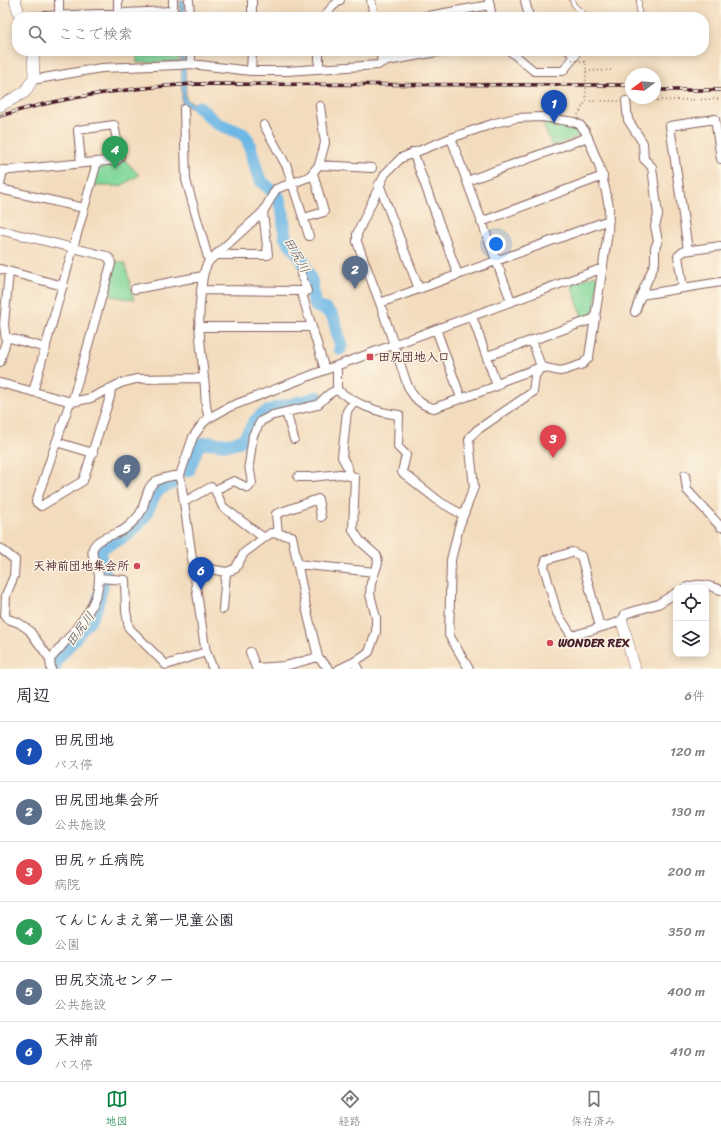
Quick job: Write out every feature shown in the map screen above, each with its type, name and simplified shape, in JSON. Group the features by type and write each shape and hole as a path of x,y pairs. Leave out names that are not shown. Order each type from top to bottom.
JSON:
{"street":[{"path":"16,0 19,12"},
{"path":"59,0 59,12"},
{"path":"118,0 118,12"},
{"path":"146,12 173,11 173,0"},
{"path":"189,0 190,12"},
{"path":"252,0 252,12"},
{"path":"371,0 373,12"},
{"path":"525,0 528,12"},
{"path":"328,12 336,1"},
{"path":"445,12 490,2 491,12"},
{"path":"0,106 25,92 34,77 33,56"},
{"path":"186,64 188,56"},
{"path":"252,56 252,70"},
{"path":"319,56 319,69"},
{"path":"381,56 382,62"},
{"path":"32,80 101,68 186,64 252,70 319,69 378,65 382,62 415,56"},
{"path":"516,56 534,71 563,70 575,56"},
{"path":"626,104 628,120 643,144 644,159 652,167 658,214 655,226 658,241 655,248 655,263 635,312"},
{"path":"209,418 206,409 199,327 201,290 206,266 209,261 263,212 274,191 309,178 313,174 319,165 325,143 320,106"},
{"path":"184,109 186,180 209,261"},
{"path":"542,117 574,122 580,126 588,137 603,176 609,207 609,220 603,268 589,357 583,364 560,370 541,367 502,381 497,386 434,408 428,407 412,395 407,384 356,237 384,174 401,158 413,152 495,123 516,118 542,117"},
{"path":"688,250 670,126 715,119 721,159"},
{"path":"0,185 2,170 81,164 117,160 120,157 114,125 78,130 81,164"},
{"path":"264,125 287,167 309,236"},
{"path":"467,181 588,137"},
{"path":"452,138 511,301"},
{"path":"413,152 458,275"},
{"path":"34,392 97,162"},
{"path":"319,165 372,168"},
{"path":"304,218 324,212 313,174"},
{"path":"482,222 603,176"},
{"path":"379,184 420,289"},
{"path":"0,189 84,208"},
{"path":"217,255 268,255 263,212"},
{"path":"380,303 609,220"},
{"path":"0,230 106,256 110,259 111,264 71,402 36,502 41,506 82,482 93,453 110,398 111,388"},
{"path":"683,288 678,256 684,251 688,250 721,246"},
{"path":"214,669 206,652 204,641 180,475 193,437 203,423 229,407 394,344 603,268"},
{"path":"0,269 63,286"},
{"path":"0,362 6,338 4,324 9,272"},
{"path":"301,274 307,291 302,296"},
{"path":"135,290 203,276"},
{"path":"641,295 721,282"},
{"path":"201,290 301,292 325,370"},
{"path":"472,316 497,386"},
{"path":"487,356 596,318"},
{"path":"199,327 312,327"},
{"path":"436,329 461,398"},
{"path":"6,338 46,348"},
{"path":"532,340 541,367"},
{"path":"336,366 337,390"},
{"path":"469,669 449,635 451,560 453,548 463,515 474,487 469,444 470,437 477,430 531,394 534,389 535,376 541,367"},
{"path":"0,383 71,402 91,398 121,383 136,379 204,378"},
{"path":"337,390 354,402 383,413 399,415 398,447 406,455 402,472 440,502 463,515"},
{"path":"215,490 234,481 248,488 252,483 249,465 253,435 261,421 273,415 317,404 330,392 337,390"},
{"path":"350,476 348,466 342,457 347,411 354,402"},
{"path":"286,412 294,439"},
{"path":"56,442 93,453"},
{"path":"298,477 340,474 355,477 353,530 360,541 377,556 378,563 371,583 370,594 376,618 376,632 369,652 356,666 339,669"},
{"path":"50,659 88,613 96,598 102,578 93,556 93,548 97,542 127,528 141,511 151,486 156,481 162,478 180,475"},
{"path":"685,475 686,490 721,527"},
{"path":"184,502 211,487 215,490 223,507 264,538"},
{"path":"278,534 276,514 318,499 320,517"},
{"path":"194,570 210,569 226,572 235,569 244,553 271,533 292,536 318,657 329,669"},
{"path":"0,548 15,560 14,576 6,595 2,618 19,623 29,630 50,659 51,669"},
{"path":"600,627 581,556 572,552 546,560 544,568 556,613 572,636 622,621"},
{"path":"298,564 375,572"},
{"path":"223,609 226,572"},
{"path":"102,578 125,580 126,611 129,628 166,666 206,652"},
{"path":"696,585 708,584 721,590"},
{"path":"635,669 622,621 625,614 658,604 673,595"},
{"path":"250,652 256,668 285,668 318,657"}],"lane":[{"path":"572,0 574,5 581,12"},
{"path":"639,0 639,12"}],"path":[{"path":"572,60 586,62 586,101 574,122"},
{"path":"586,72 614,70"},
{"path":"661,100 721,99"},
{"path":"586,101 625,101"}],"green space":[{"path":"137,56 179,56 179,62 137,63"},
{"path":"542,121 558,123 582,132 580,136 552,147"},
{"path":"125,160 139,175 121,186 92,186 98,163"},
{"path":"116,261 125,263 134,300 107,295"},
{"path":"595,275 598,279 594,311 591,314 582,317 571,284"}],"water":[{"path":"180,0 184,0 184,12 180,12"},
{"path":"181,56 185,56 186,100 201,106 213,116 210,120 198,109 188,107 182,103"}],"waterway":[{"name":"田尻川","path":"199,107 216,123 243,134 248,140 258,175 262,182 278,196 283,214 285,237 302,259 312,283 314,303 316,306 326,310 333,316 341,346 340,349"},
{"name":"田尻川","path":"188,471 198,446 208,443 229,444 240,441 245,437 257,419 269,411 317,397"},
{"name":"田尻川","path":"54,669 57,660 91,618 97,606 105,574 99,552 105,546 130,533 146,514 157,491 173,483"}],"railway":[{"path":"0,116 48,103 96,94 194,84 625,85"},
{"path":"661,90 721,90"}],"place":[{"name":"田尻団地","path":"554,123"},
{"name":"てんじんまえ第一児童公園","path":"115,169"},
{"name":"田尻団地集会所","path":"355,289"},
{"name":"田尻団地入口","path":"370,357"},
{"name":"田尻ヶ丘病院","path":"553,458"},
{"name":"田尻交流センター","path":"127,488"},
{"name":"天神前団地集会所","path":"137,566"},
{"name":"天神前","path":"201,590"},
{"name":"WONDER REX","path":"550,643"}]}
